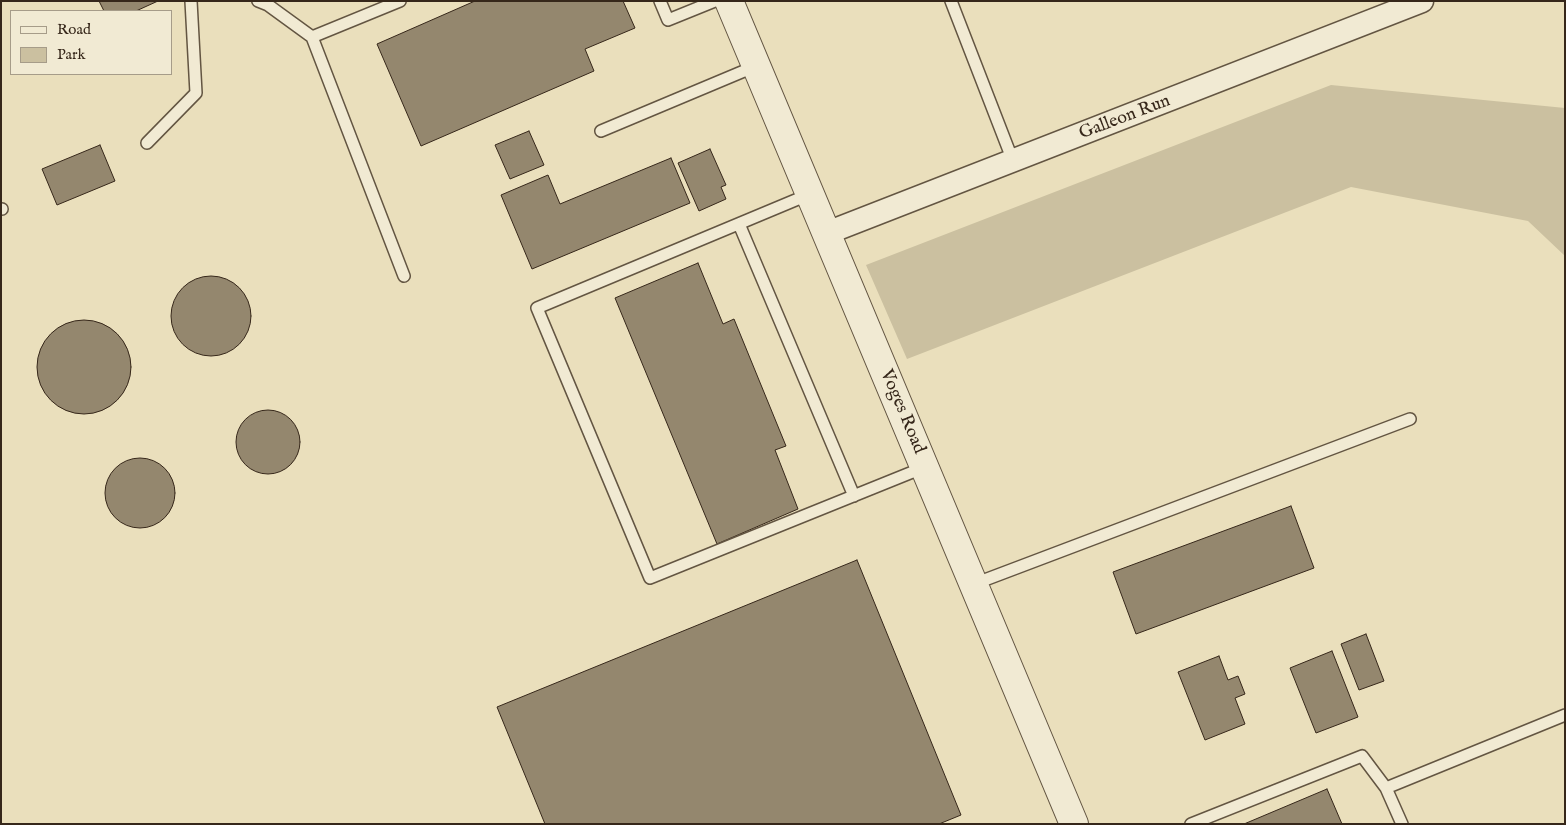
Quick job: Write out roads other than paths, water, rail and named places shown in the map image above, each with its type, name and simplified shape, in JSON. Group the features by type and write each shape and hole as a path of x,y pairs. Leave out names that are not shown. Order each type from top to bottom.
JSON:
{"street":[{"name":"Voges Road","path":"728,1 1074,824"},
{"name":"Galleon Run","path":"827,233 1422,1"}],"lane":[{"path":"147,143 196,93 191,1"},
{"path":"312,38 400,1"},
{"path":"660,1 668,20 715,1"},
{"path":"951,1 1013,161"},
{"path":"268,2 312,38 404,276"},
{"path":"601,132 756,66"},
{"path":"810,194 537,308 646,569 650,578 925,467"},
{"path":"739,224 854,496"},
{"path":"974,584 1410,419"},
{"path":"1386,788 1565,715"},
{"path":"1190,824 1362,756 1386,788 1402,824"}]}
